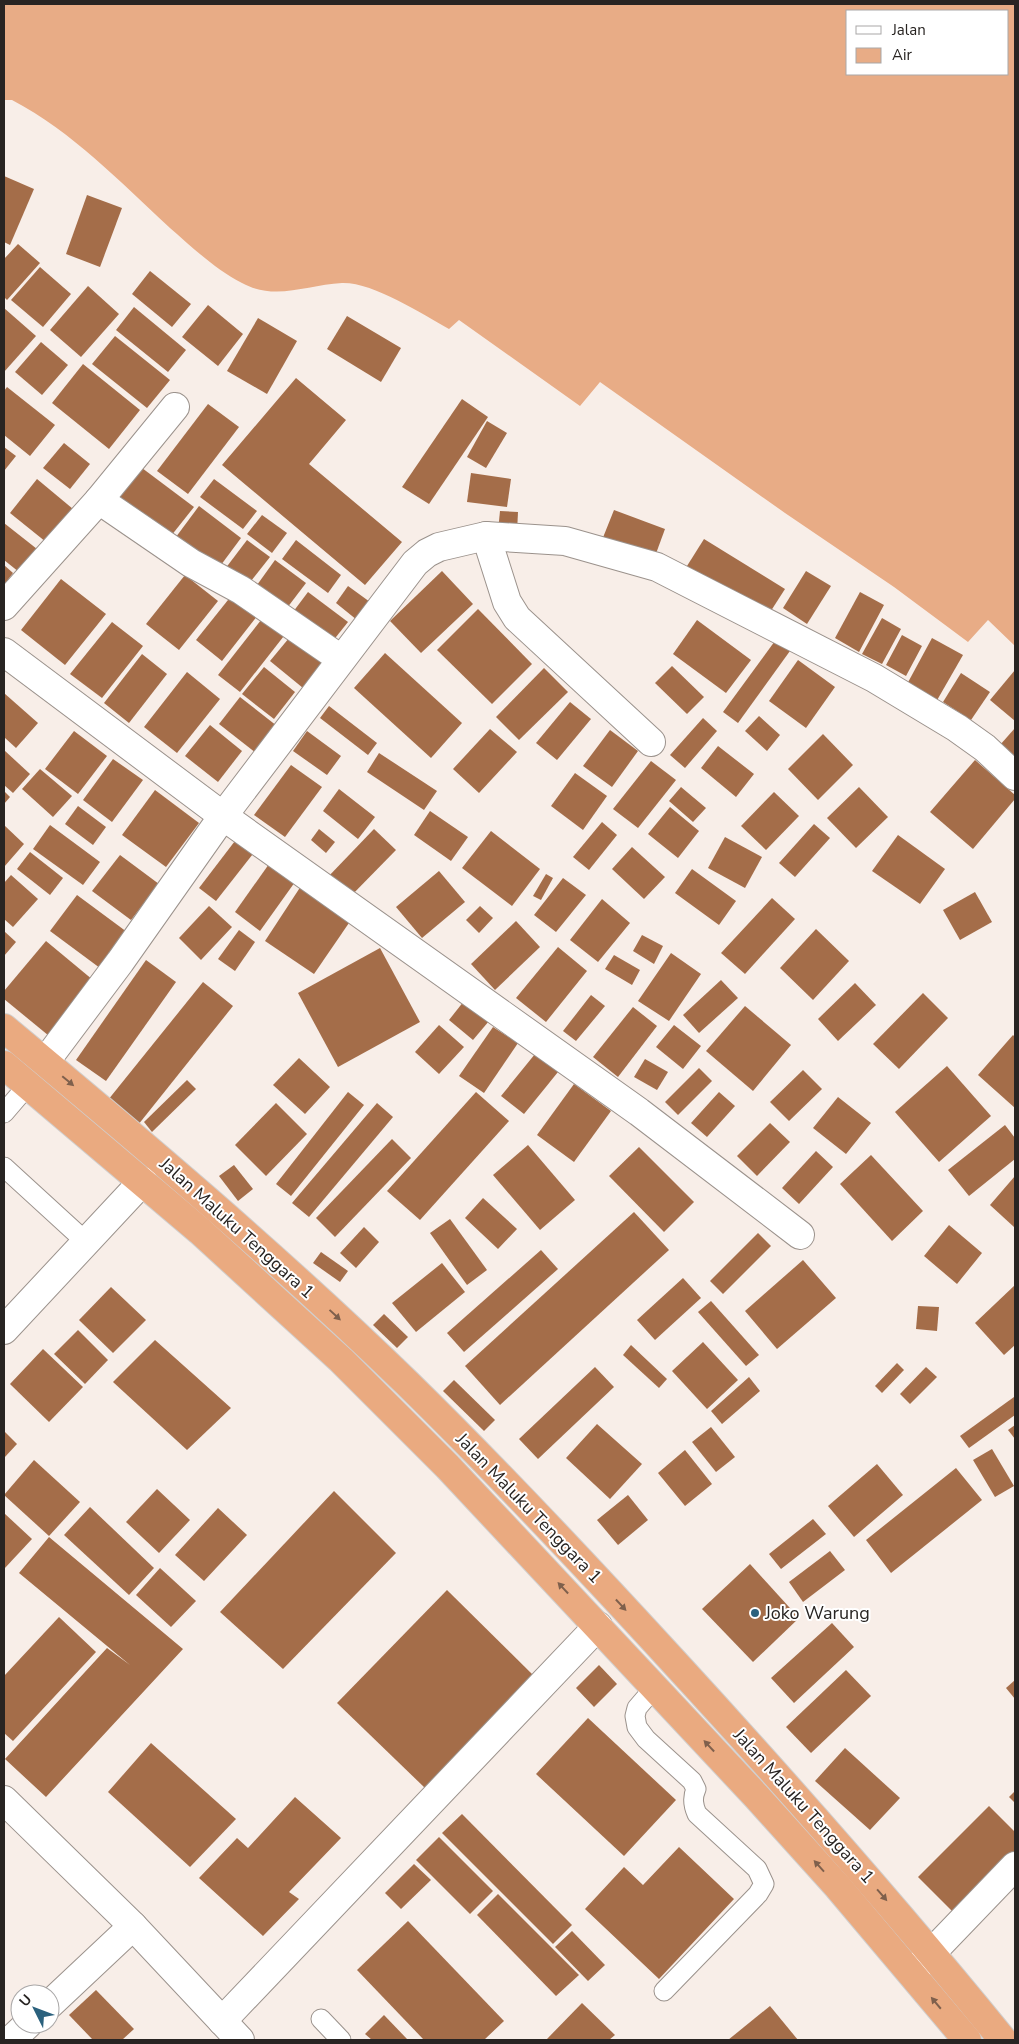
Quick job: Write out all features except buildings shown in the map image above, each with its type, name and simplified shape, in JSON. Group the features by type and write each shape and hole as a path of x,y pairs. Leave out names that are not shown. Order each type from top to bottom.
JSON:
{"highway":[{"name":"Jalan Maluku Tenggara 1","path":"4,1028 264,1249 406,1382 544,1520 816,1818 933,1954 1003,2040"},
{"name":"Jalan Maluku Tenggara 1","path":"4,1065 200,1231 341,1360 448,1467 655,1687 825,1873 967,2040"}],"street":[{"path":"4,606 99,500 175,407"},
{"path":"99,500 191,563 241,590 341,659"},
{"path":"486,536 507,602 517,618 651,742"},
{"path":"45,1062 120,962 223,816 341,659 415,563 427,553 439,547 486,536 565,541 657,567 874,678 957,728 984,748 1015,776"},
{"path":"4,652 223,816 639,1112 800,1235"},
{"path":"4,1330 142,1181"},
{"path":"4,1800 133,1926 231,2031 598,1626"},
{"path":"912,1974 1015,1866"},
{"path":"60,1995 133,1926"}],"lane":[{"path":"4,1113 28,1085"},
{"path":"4,1168 86,1242"},
{"path":"655,1687 637,1708 635,1716 637,1727 646,1739 692,1781 696,1789 693,1805 697,1814 757,1869 764,1884 758,1894 664,1991"},
{"path":"321,2020 341,2040"}],"water":[{"path":"4,4 1015,4 1015,646 988,620 968,642 894,587 785,513 600,382 580,406 459,320 449,329 397,300 354,284 329,284 291,291 267,291 242,283 213,265 76,142 12,100 4,100"}],"place":[{"name":"Joko Warung","path":"755,1613"}]}
